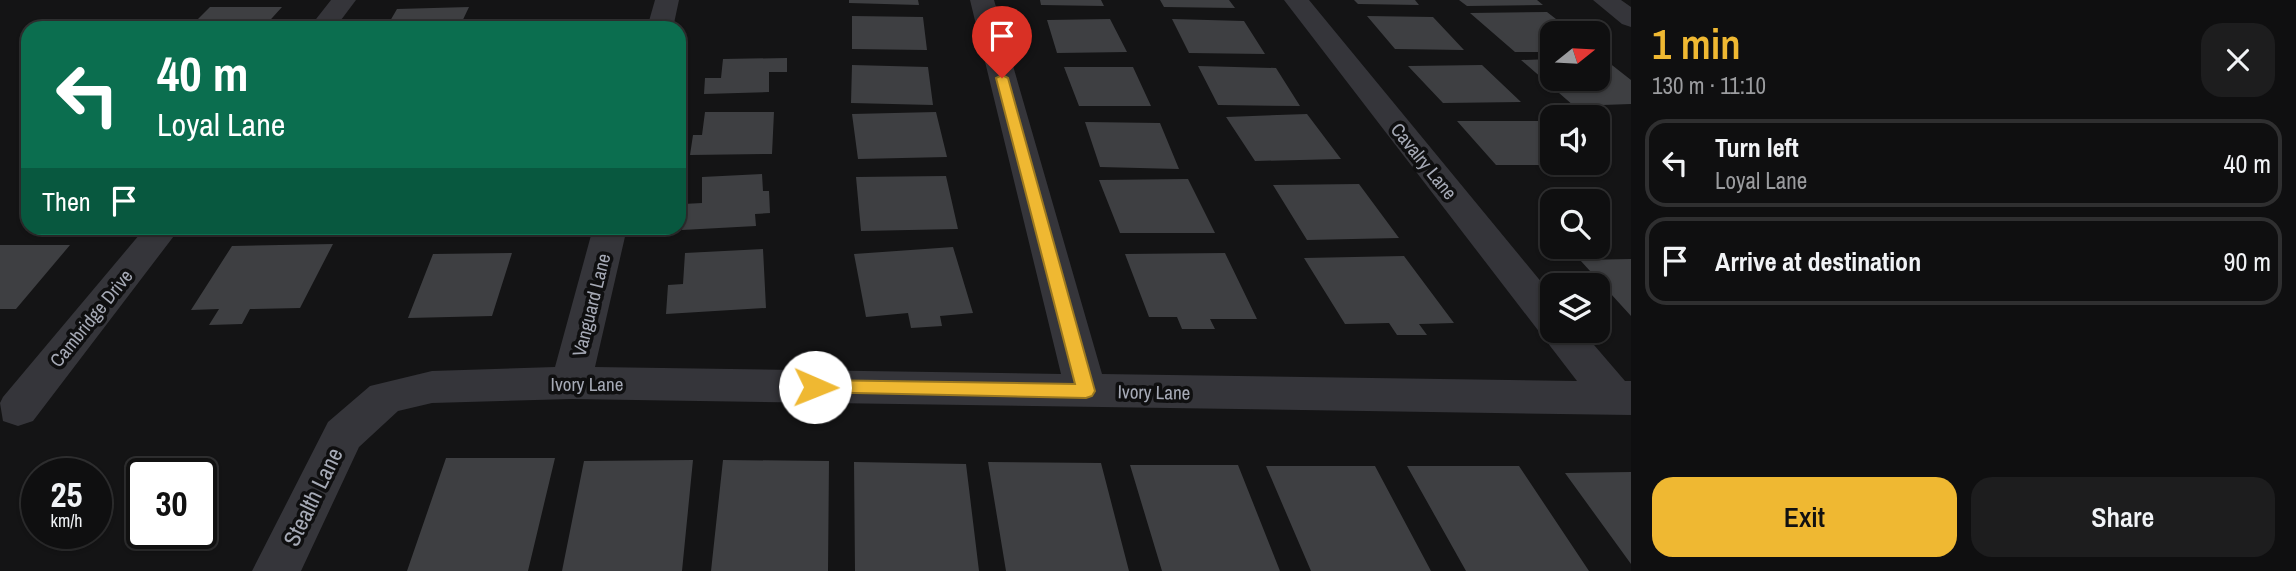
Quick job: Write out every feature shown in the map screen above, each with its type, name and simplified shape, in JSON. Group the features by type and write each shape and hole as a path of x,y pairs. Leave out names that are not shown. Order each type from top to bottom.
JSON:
{"street":[{"path":"328,21 344,0"},
{"path":"662,21 667,0"},
{"path":"982,0 1086,391"},
{"name":"Cavalry Lane","path":"1296,0 1540,306"},
{"path":"1605,0 1631,19"},
{"name":"Cambridge Drive","path":"18,409 157,235"},
{"name":"Vanguard Lane","path":"571,383 608,235"},
{"path":"1571,343 1622,398"},
{"name":"Ivory Lane","path":"385,398 432,387 571,383 1622,398"},
{"name":"Stealth Lane","path":"276,571 343,435 385,398"}],"building":[{"path":"849,0 918,0 919,5 849,3"},
{"path":"1040,0 1101,0 1104,6 1041,5"},
{"path":"1160,0 1229,0 1235,8 1164,7"},
{"path":"1354,0 1415,0 1419,5 1358,4"},
{"path":"1459,0 1537,0 1543,5 1467,6"},
{"path":"210,7 282,7 269,21 196,21"},
{"path":"469,7 462,21 390,21 397,9"},
{"path":"1547,12 1559,21 1540,21 1540,52 1515,52 1470,13"},
{"path":"852,16 923,17 927,50 852,49"},
{"path":"1367,16 1433,17 1464,50 1395,49"},
{"path":"1110,19 1127,52 1057,53 1047,20"},
{"path":"1172,19 1244,21 1265,54 1189,53"},
{"path":"787,58 787,72 769,72 769,92 704,94 705,78 721,78 723,59"},
{"path":"1540,59 1540,76 1521,60"},
{"path":"1610,64 1631,80 1631,104 1573,105 1557,91 1610,91"},
{"path":"852,65 928,67 933,105 851,103"},
{"path":"1482,65 1521,102 1443,103 1408,66"},
{"path":"1198,66 1276,68 1300,106 1218,105"},
{"path":"1064,67 1133,67 1151,106 1079,106"},
{"path":"705,112 774,112 772,154 690,155 693,135 702,135"},
{"path":"936,112 947,157 858,159 852,114"},
{"path":"1307,114 1341,159 1255,161 1226,117"},
{"path":"1457,121 1540,121 1540,165 1496,165"},
{"path":"1085,122 1160,123 1179,169 1100,167"},
{"path":"762,174 763,191 769,191 770,213 755,214 756,226 686,230 686,204 702,203 702,177"},
{"path":"946,176 958,229 861,231 856,177"},
{"path":"1188,179 1215,233 1120,233 1099,180"},
{"path":"1359,184 1399,238 1307,240 1273,185"},
{"path":"333,244 300,308 250,309 242,324 209,325 219,309 191,310 232,246"},
{"path":"0,245 70,245 16,309 0,309"},
{"path":"953,247 973,313 940,316 942,326 911,328 908,313 866,317 854,254"},
{"path":"763,249 766,308 666,314 668,285 683,284 685,253"},
{"path":"512,253 492,316 408,318 433,254"},
{"path":"1225,253 1257,319 1210,319 1215,329 1182,329 1177,317 1149,317 1125,254"},
{"path":"1404,256 1454,323 1419,324 1427,335 1397,335 1389,323 1345,324 1304,258"},
{"path":"1631,259 1631,316 1610,293 1610,273 1592,273 1580,260"},
{"path":"446,458 555,458 528,571 407,571"},
{"path":"693,460 682,571 562,571 584,461"},
{"path":"723,460 829,461 828,571 711,571"},
{"path":"854,462 966,464 979,571 855,571"},
{"path":"988,462 1101,463 1129,571 1006,571"},
{"path":"1130,465 1238,465 1280,571 1162,571"},
{"path":"1266,466 1375,466 1431,571 1311,571"},
{"path":"1407,466 1519,466 1589,571 1466,571"},
{"path":"1631,472 1631,564 1565,473"}],"route":[{"path":"815,387 1086,391 1002,78"}]}
